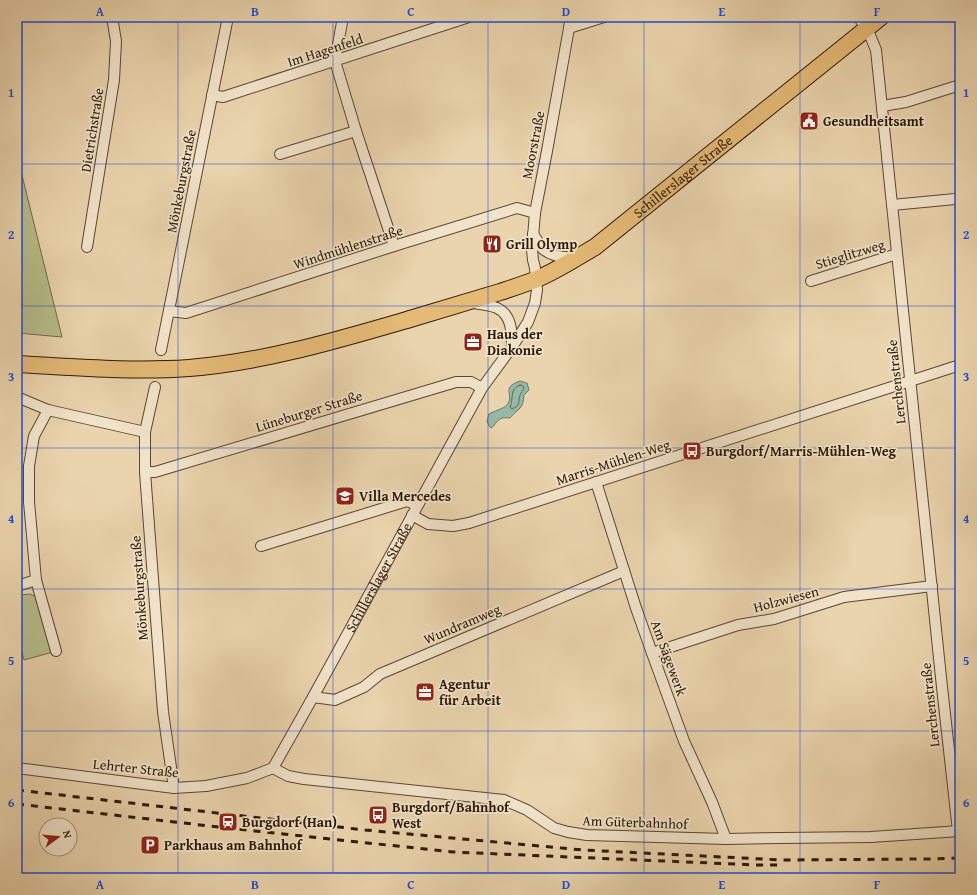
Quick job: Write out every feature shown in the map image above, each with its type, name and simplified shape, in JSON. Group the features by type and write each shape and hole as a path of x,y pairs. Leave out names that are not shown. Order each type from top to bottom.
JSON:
{"main road":[{"name":"Schillerslager Straße","path":"536,279 563,266 595,247 862,22 881,17"},
{"path":"17,364 159,370 220,364 266,356 353,336 536,279"}],"street":[{"name":"Dietrichstraße","path":"86,247 114,80 116,41 112,17"},
{"name":"Mönkeburgstraße","path":"162,350 228,17"},
{"path":"343,17 335,62 394,246"},
{"name":"Moorstraße","path":"536,279 532,249 535,213 571,17"},
{"path":"569,28 604,17"},
{"name":"Im Hagenfeld","path":"212,95 223,97 335,62 465,18"},
{"name":"Lerchenstraße","path":"862,22 876,50 959,831"},
{"path":"882,106 906,102 960,85"},
{"path":"280,154 356,131"},
{"path":"892,205 955,199 960,197"},
{"name":"Windmühlenstraße","path":"169,311 186,313 518,208 535,213"},
{"path":"533,234 542,247 551,254 576,258"},
{"name":"Stieglitzweg","path":"811,281 897,254"},
{"name":"Schillerslager Straße","path":"273,768 482,388 528,322 535,303 537,290 536,279"},
{"path":"466,302 498,308 505,314 509,320 512,334 512,347"},
{"name":"Marris-Mühlen-Weg","path":"412,515 428,524 453,526 469,523 960,365"},
{"name":"Lüneburger Straße","path":"144,472 155,472 456,382 471,382 482,388"},
{"name":"Mönkeburgstraße","path":"155,387 145,432 144,472 163,712 174,788"},
{"path":"17,397 48,410 145,432"},
{"path":"48,410 34,436 29,466 29,502 36,580 56,651"},
{"name":"Am Sägewerk","path":"596,482 624,571 684,741 712,802 726,839"},
{"path":"261,546 406,501 417,505"},
{"name":"Wundramweg","path":"313,697 335,700 364,687 380,674 624,571"},
{"path":"17,586 36,580"},
{"name":"Holzwiesen","path":"652,653 738,625 774,619 844,597 932,586"},
{"name":"Lehrter Straße","path":"17,768 174,788 206,786 247,778 273,768"},
{"name":"Am Güterbahnhof","path":"273,768 288,776 304,779 504,800 527,810 554,828 587,835 726,839 870,837 959,831"}],"green space":[{"path":"19,163 62,337 17,333 17,164"},
{"path":"30,594 37,597 53,652 24,660 17,633 17,596"}],"water":[{"path":"520,381 527,383 529,390 524,395 522,406 510,418 501,418 491,428 487,421 489,414 507,405 510,398 509,389 511,386"}],"railway":[{"path":"17,790 365,830 583,850 782,860 960,858"},
{"path":"17,804 453,852 784,865"}],"place":[{"name":"Gesundheitsamt","path":"809,121"},
{"name":"Grill Olymp","path":"492,244"},
{"name":"Haus der Diakonie","path":"473,342"},
{"name":"Burgdorf/Marris-Mühlen-Weg","path":"692,451"},
{"name":"Villa Mercedes","path":"345,496"},
{"name":"Agentur für Arbeit","path":"425,692"},
{"name":"Burgdorf/Bahnhof West","path":"378,815"},
{"name":"Burgdorf (Han)","path":"228,822"},
{"name":"Parkhaus am Bahnhof","path":"150,845"}]}
